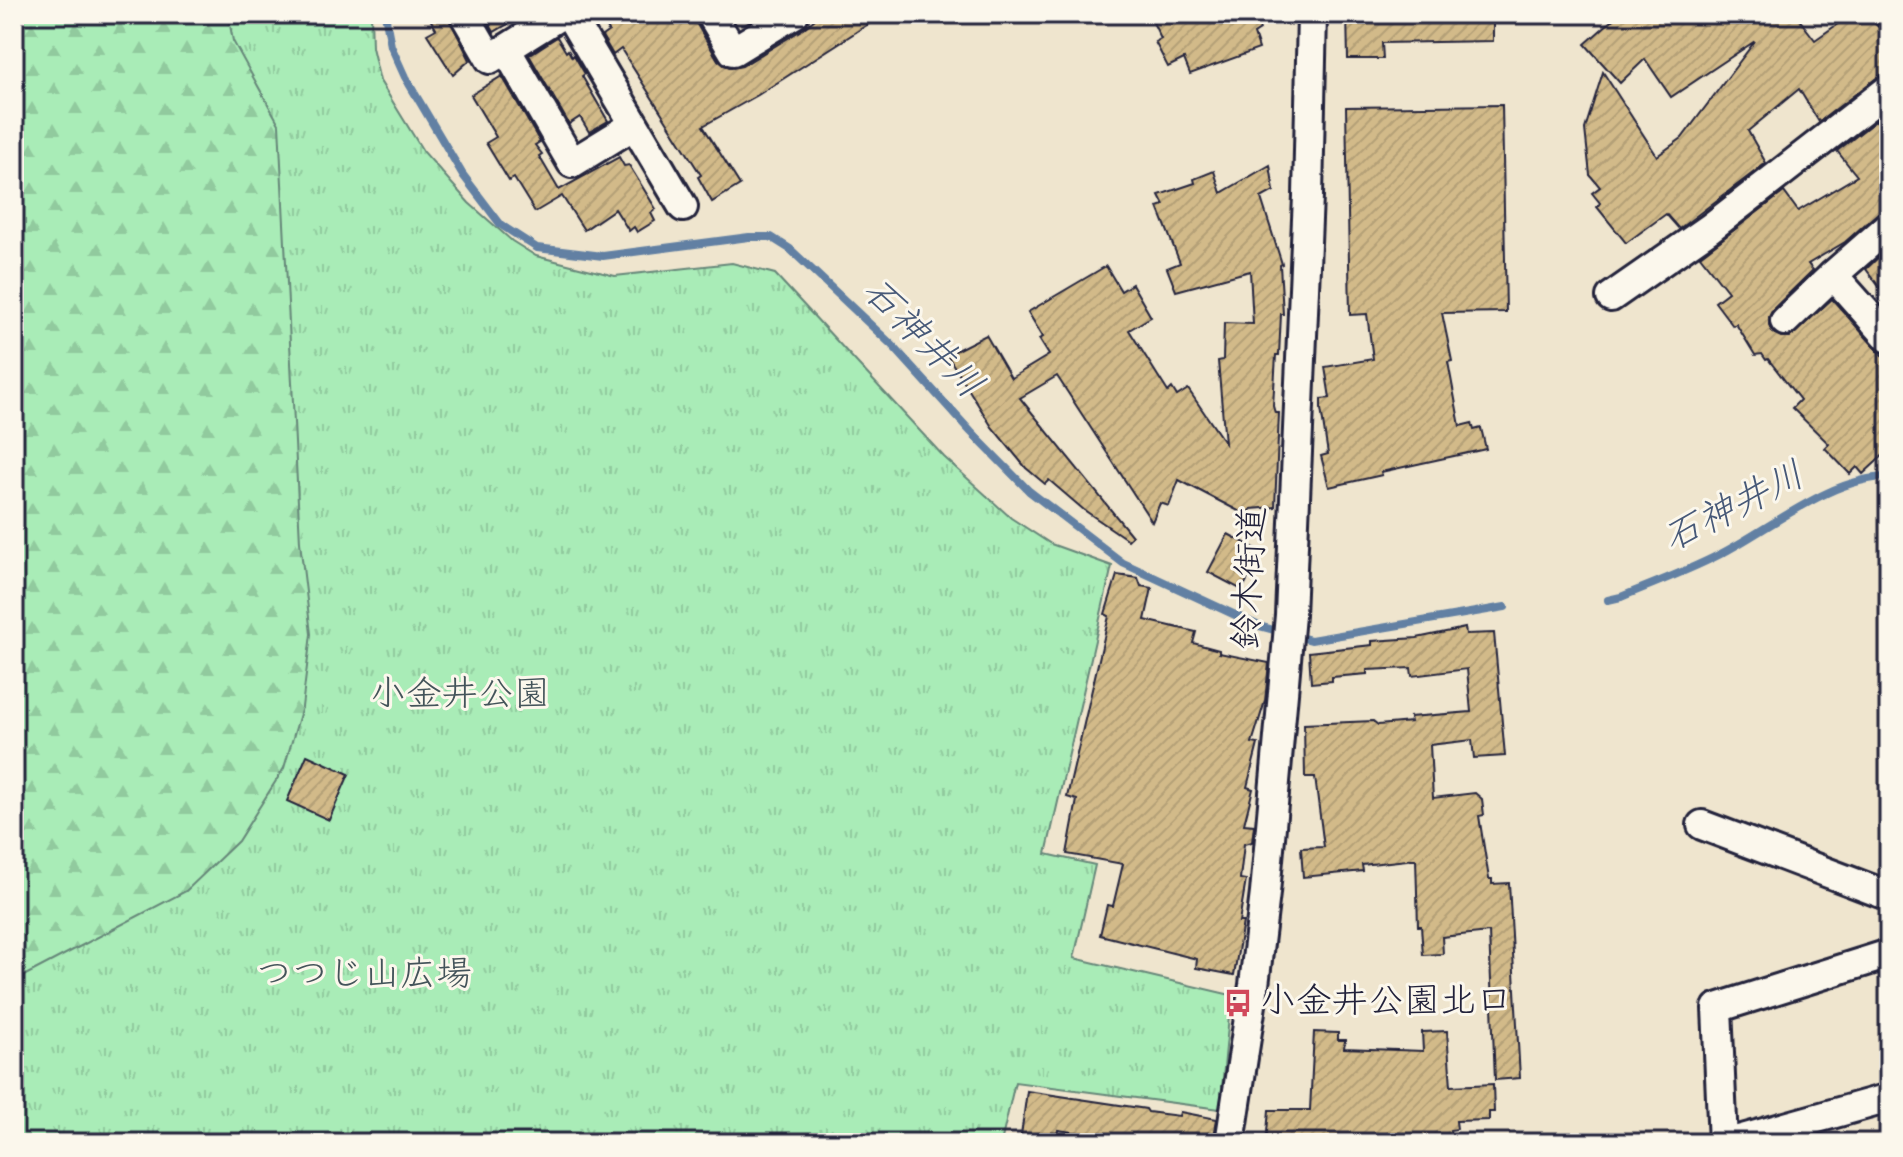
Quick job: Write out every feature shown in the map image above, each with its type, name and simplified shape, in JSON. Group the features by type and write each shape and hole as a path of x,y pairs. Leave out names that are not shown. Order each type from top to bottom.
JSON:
{"street":[{"path":"464,14 490,59 562,14"},
{"path":"569,14 683,207"},
{"path":"711,14 733,51 794,14"},
{"name":"鈴木街道","path":"1230,1143 1265,893 1290,615 1308,196 1312,14"},
{"path":"506,49 572,163 634,125"},
{"path":"1611,297 1710,228 1889,89"},
{"path":"1785,321 1889,226"},
{"path":"1833,275 1889,338"},
{"path":"1702,825 1889,896"},
{"path":"1889,954 1717,1008 1725,1143 1889,1098"}],"green space":[{"name":"小金井公園","path":"14,14 371,14 372,47 380,81 423,151 469,203 512,241 536,256 615,276 732,263 775,274 944,457 1011,518 1051,544 1112,566 1046,854 1095,865 1074,958 1231,995 1220,1109 1015,1082 1001,1143 14,1143"},
{"path":"14,14 228,14 233,41 279,124 300,542 311,634 302,707 284,768 238,841 186,891 14,981"}],"building":[{"path":"427,14 447,14 470,60 453,75 427,34 436,29"},
{"path":"484,14 525,14 494,32"},
{"path":"598,14 694,14 718,60 733,68 742,66 803,29 821,14 884,14 758,95 703,126 740,185 712,202 698,177 701,175 621,49 613,55 602,36 609,31"},
{"path":"1149,14 1255,14 1260,30 1254,34 1259,49 1190,74 1184,59 1168,67 1155,42 1161,39"},
{"path":"1347,14 1493,14 1493,41 1382,43 1383,59 1348,59"},
{"path":"1619,14 1795,14 1815,40 1852,14 1872,14 1875,24 1889,35 1889,71 1819,122 1799,89 1748,131 1766,163 1679,229 1666,214 1626,243 1597,207 1600,203 1592,193 1600,187 1590,175 1585,129 1603,72 1657,156 1682,138 1755,41 1671,97 1645,59 1620,83 1585,44"},
{"path":"557,37 566,52 568,50 572,57 574,55 585,74 582,76 608,121 589,132 580,117 569,124 529,55"},
{"path":"502,76 540,142 535,145 542,154 539,156 559,190 619,157 624,166 629,165 656,209 651,213 655,221 637,232 634,227 629,231 615,209 584,230 562,196 535,212 514,178 509,181 486,143 496,137 471,95"},
{"path":"1502,105 1506,312 1442,313 1460,426 1472,423 1474,430 1481,428 1486,449 1329,487 1321,456 1328,454 1321,409 1321,399 1330,398 1325,367 1373,359 1367,314 1350,315 1346,107"},
{"path":"1887,112 1889,209 1878,213 1845,242 1808,264 1813,270 1773,309 1769,317 1773,333 1790,337 1832,299 1889,363 1889,450 1863,474 1857,467 1850,474 1825,448 1829,444 1792,408 1800,400 1768,359 1762,354 1755,355 1736,324 1733,326 1715,302 1728,292 1700,256 1784,192 1798,211 1857,176 1837,151"},
{"path":"1270,165 1274,191 1261,198 1282,264 1283,314 1279,355 1276,355 1273,406 1275,413 1279,413 1275,507 1251,509 1248,516 1179,480 1169,506 1160,503 1152,522 1057,376 1020,398 1132,536 1128,540 1084,510 1049,480 1045,484 1026,468 992,427 947,355 986,335 1011,378 1049,355 1039,339 1043,337 1028,312 1106,266 1121,291 1132,284 1151,317 1129,330 1168,392 1172,388 1177,396 1188,389 1225,443 1218,361 1223,360 1224,323 1253,324 1250,271 1176,291 1167,268 1180,263 1158,207 1164,205 1159,195 1195,183 1194,179 1214,171 1221,193"},
{"path":"1881,255 1889,265 1889,300 1866,269"},
{"path":"1228,534 1262,552 1242,590 1208,572"},
{"path":"1117,575 1138,578 1141,586 1152,588 1145,620 1196,632 1193,643 1219,650 1219,653 1269,663 1265,701 1252,743 1258,744 1247,787 1253,789 1244,824 1254,825 1252,842 1244,844 1240,879 1246,880 1239,922 1243,922 1234,975 1196,968 1197,959 1100,935 1107,905 1113,906 1123,864 1067,854 1077,800 1067,797 1109,616 1105,614"},
{"path":"1465,628 1466,634 1494,633 1505,756 1474,758 1472,740 1430,745 1433,798 1475,793 1482,799 1484,815 1479,816 1489,879 1492,879 1492,884 1509,883 1520,1078 1495,1080 1489,932 1442,937 1443,954 1423,955 1421,926 1418,926 1416,859 1362,865 1363,871 1303,877 1301,848 1324,847 1315,777 1305,777 1304,724 1373,721 1378,725 1411,722 1410,717 1471,712 1467,669 1412,676 1411,668 1367,670 1367,674 1332,677 1332,681 1311,683 1309,652 1372,645 1372,641 1417,638"},
{"path":"307,755 349,774 329,820 287,801"},
{"path":"1447,1031 1451,1086 1493,1084 1494,1112 1489,1112 1489,1120 1456,1121 1457,1129 1450,1130 1451,1139 1421,1142 1421,1139 1372,1138 1372,1142 1266,1143 1269,1110 1310,1110 1314,1032 1338,1033 1338,1040 1345,1040 1344,1048 1423,1051 1422,1032"},
{"path":"1027,1091 1146,1109 1148,1112 1179,1116 1180,1112 1217,1119 1213,1143 1143,1143 1058,1130 1056,1143 1020,1143"}],"waterway":[{"name":"石神井川","path":"385,14 391,46 405,77 463,175 501,225 537,248 603,256 749,237 771,237 790,249 893,346 1029,491 1123,563 1259,626 1311,640 1505,607"},
{"name":"石神井川","path":"1608,600 1715,557 1826,493 1868,479 1889,477"}],"place":[{"name":"小金井公園北口","path":"1238,1003"}],"park label":[{"name":"つつじ山広場","path":"364,976"}]}
